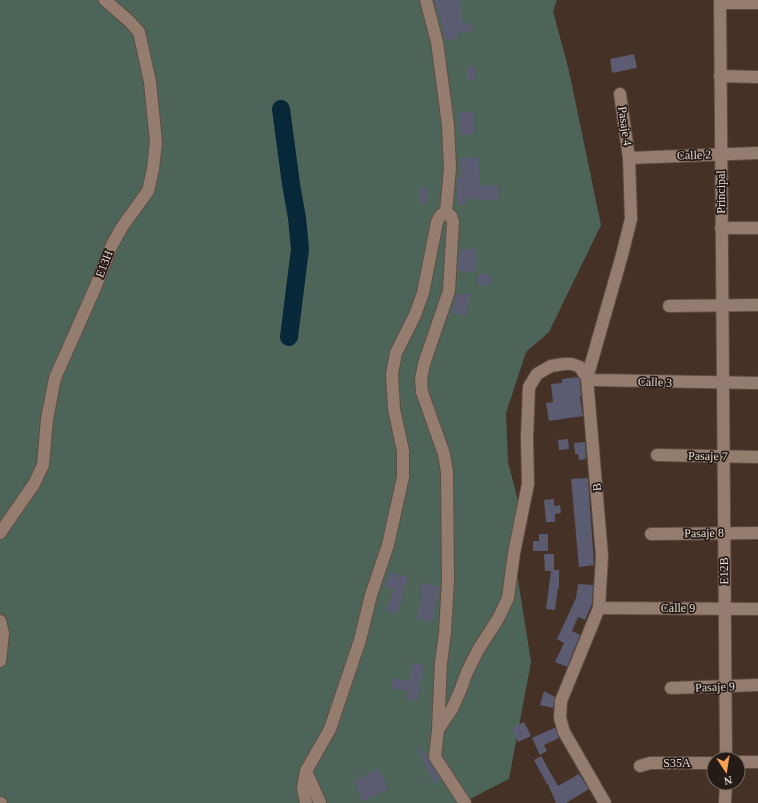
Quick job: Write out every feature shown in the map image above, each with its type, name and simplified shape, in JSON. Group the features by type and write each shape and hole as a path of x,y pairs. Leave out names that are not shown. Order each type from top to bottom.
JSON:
{"street":[{"name":"E13H","path":"0,533 34,484 43,465 47,419 55,378 95,288 112,245 148,191 154,169 156,142 150,82 139,32 105,0"},
{"path":"426,0 437,42 448,125 450,168 446,212"},
{"path":"720,1 758,3"},
{"name":"Principal","path":"720,1 722,383"},
{"path":"720,76 758,77"},
{"name":"Pasaje 4","path":"620,94 629,158"},
{"name":"Calle 2","path":"629,158 758,153"},
{"name":"B","path":"605,803 564,732 560,718 561,701 599,608 602,556 587,378 631,219 629,158"},
{"path":"446,212 451,216 454,222 449,291 424,364 421,380 422,392 444,454 447,472 448,580 435,757 465,803"},
{"path":"306,803 303,788 306,771 330,729 360,640 371,595 388,545 403,477 403,451 394,409 392,374 396,353 415,315 423,293 437,222 441,214 446,212"},
{"path":"721,228 758,228"},
{"path":"669,306 758,305"},
{"path":"438,730 452,709 478,650 498,619 508,598 514,553 528,484 527,438 529,387 537,374 551,366 572,364 580,367 587,378"},
{"name":"Calle 3","path":"587,378 594,380 758,383"},
{"name":"E12B","path":"722,383 724,456 726,751"},
{"name":"Pasaje 7","path":"657,455 758,457"},
{"name":"Pasaje 8","path":"651,534 758,533"},
{"name":"Calle 9","path":"599,608 758,609"},
{"path":"0,621 3,633 0,661"},
{"name":"Pasaje 9","path":"671,688 758,685"},
{"path":"746,762 758,762"},
{"name":"S35A","path":"640,766 650,763 706,763"},
{"path":"306,771 320,803"},
{"path":"725,803 726,791"}],"green space":[{"path":"0,0 557,0 553,11 569,71 601,225 549,332 526,352 506,413 508,462 521,512 517,573 531,662 509,779 462,803 0,803"}],"building":[{"path":"435,0 459,0 463,24 472,22 474,30 458,33 458,38 445,41 441,15 438,15"},
{"path":"634,54 637,68 612,73 610,59"},
{"path":"467,67 475,67 475,80 467,80"},
{"path":"459,112 473,112 474,134 460,135"},
{"path":"478,157 480,185 498,185 499,200 465,199 465,205 457,205 458,178 461,178 460,158"},
{"path":"420,187 428,188 427,204 419,204"},
{"path":"476,248 476,272 458,271 459,250"},
{"path":"477,274 489,274 489,285 478,285"},
{"path":"471,293 465,316 452,313 456,295"},
{"path":"578,377 580,380 580,397 583,416 549,421 546,403 553,402 551,384 562,383 562,379"},
{"path":"568,439 569,449 559,450 558,440"},
{"path":"585,442 586,459 579,460 578,454 575,454 574,443"},
{"path":"588,478 594,565 579,567 571,479"},
{"path":"554,499 554,506 560,505 561,513 555,514 555,522 546,522 544,500"},
{"path":"539,534 548,534 548,551 533,551 533,541 539,541"},
{"path":"544,554 554,554 554,570 559,570 559,589 558,588 555,610 546,609 551,571 545,571"},
{"path":"391,572 408,577 402,596 403,597 396,614 386,610 394,589 384,586 387,579 389,579"},
{"path":"422,583 439,587 432,622 416,618 423,594 420,593"},
{"path":"578,584 593,585 592,604 585,620 578,617 572,631 580,635 567,667 555,662 564,643 557,639 576,598"},
{"path":"413,663 424,665 417,701 407,699 409,691 391,688 393,678 409,682"},
{"path":"544,691 555,697 553,708 540,705"},
{"path":"524,722 531,736 518,742 512,728"},
{"path":"554,728 559,738 544,745 547,751 540,755 532,738"},
{"path":"420,748 428,757 440,779 434,783 418,749"},
{"path":"541,756 558,786 579,774 589,789 566,803 556,803 548,784 534,760"},
{"path":"379,769 388,789 363,801 354,781"}],"waterway":[{"path":"281,109 300,249 289,337"}]}
